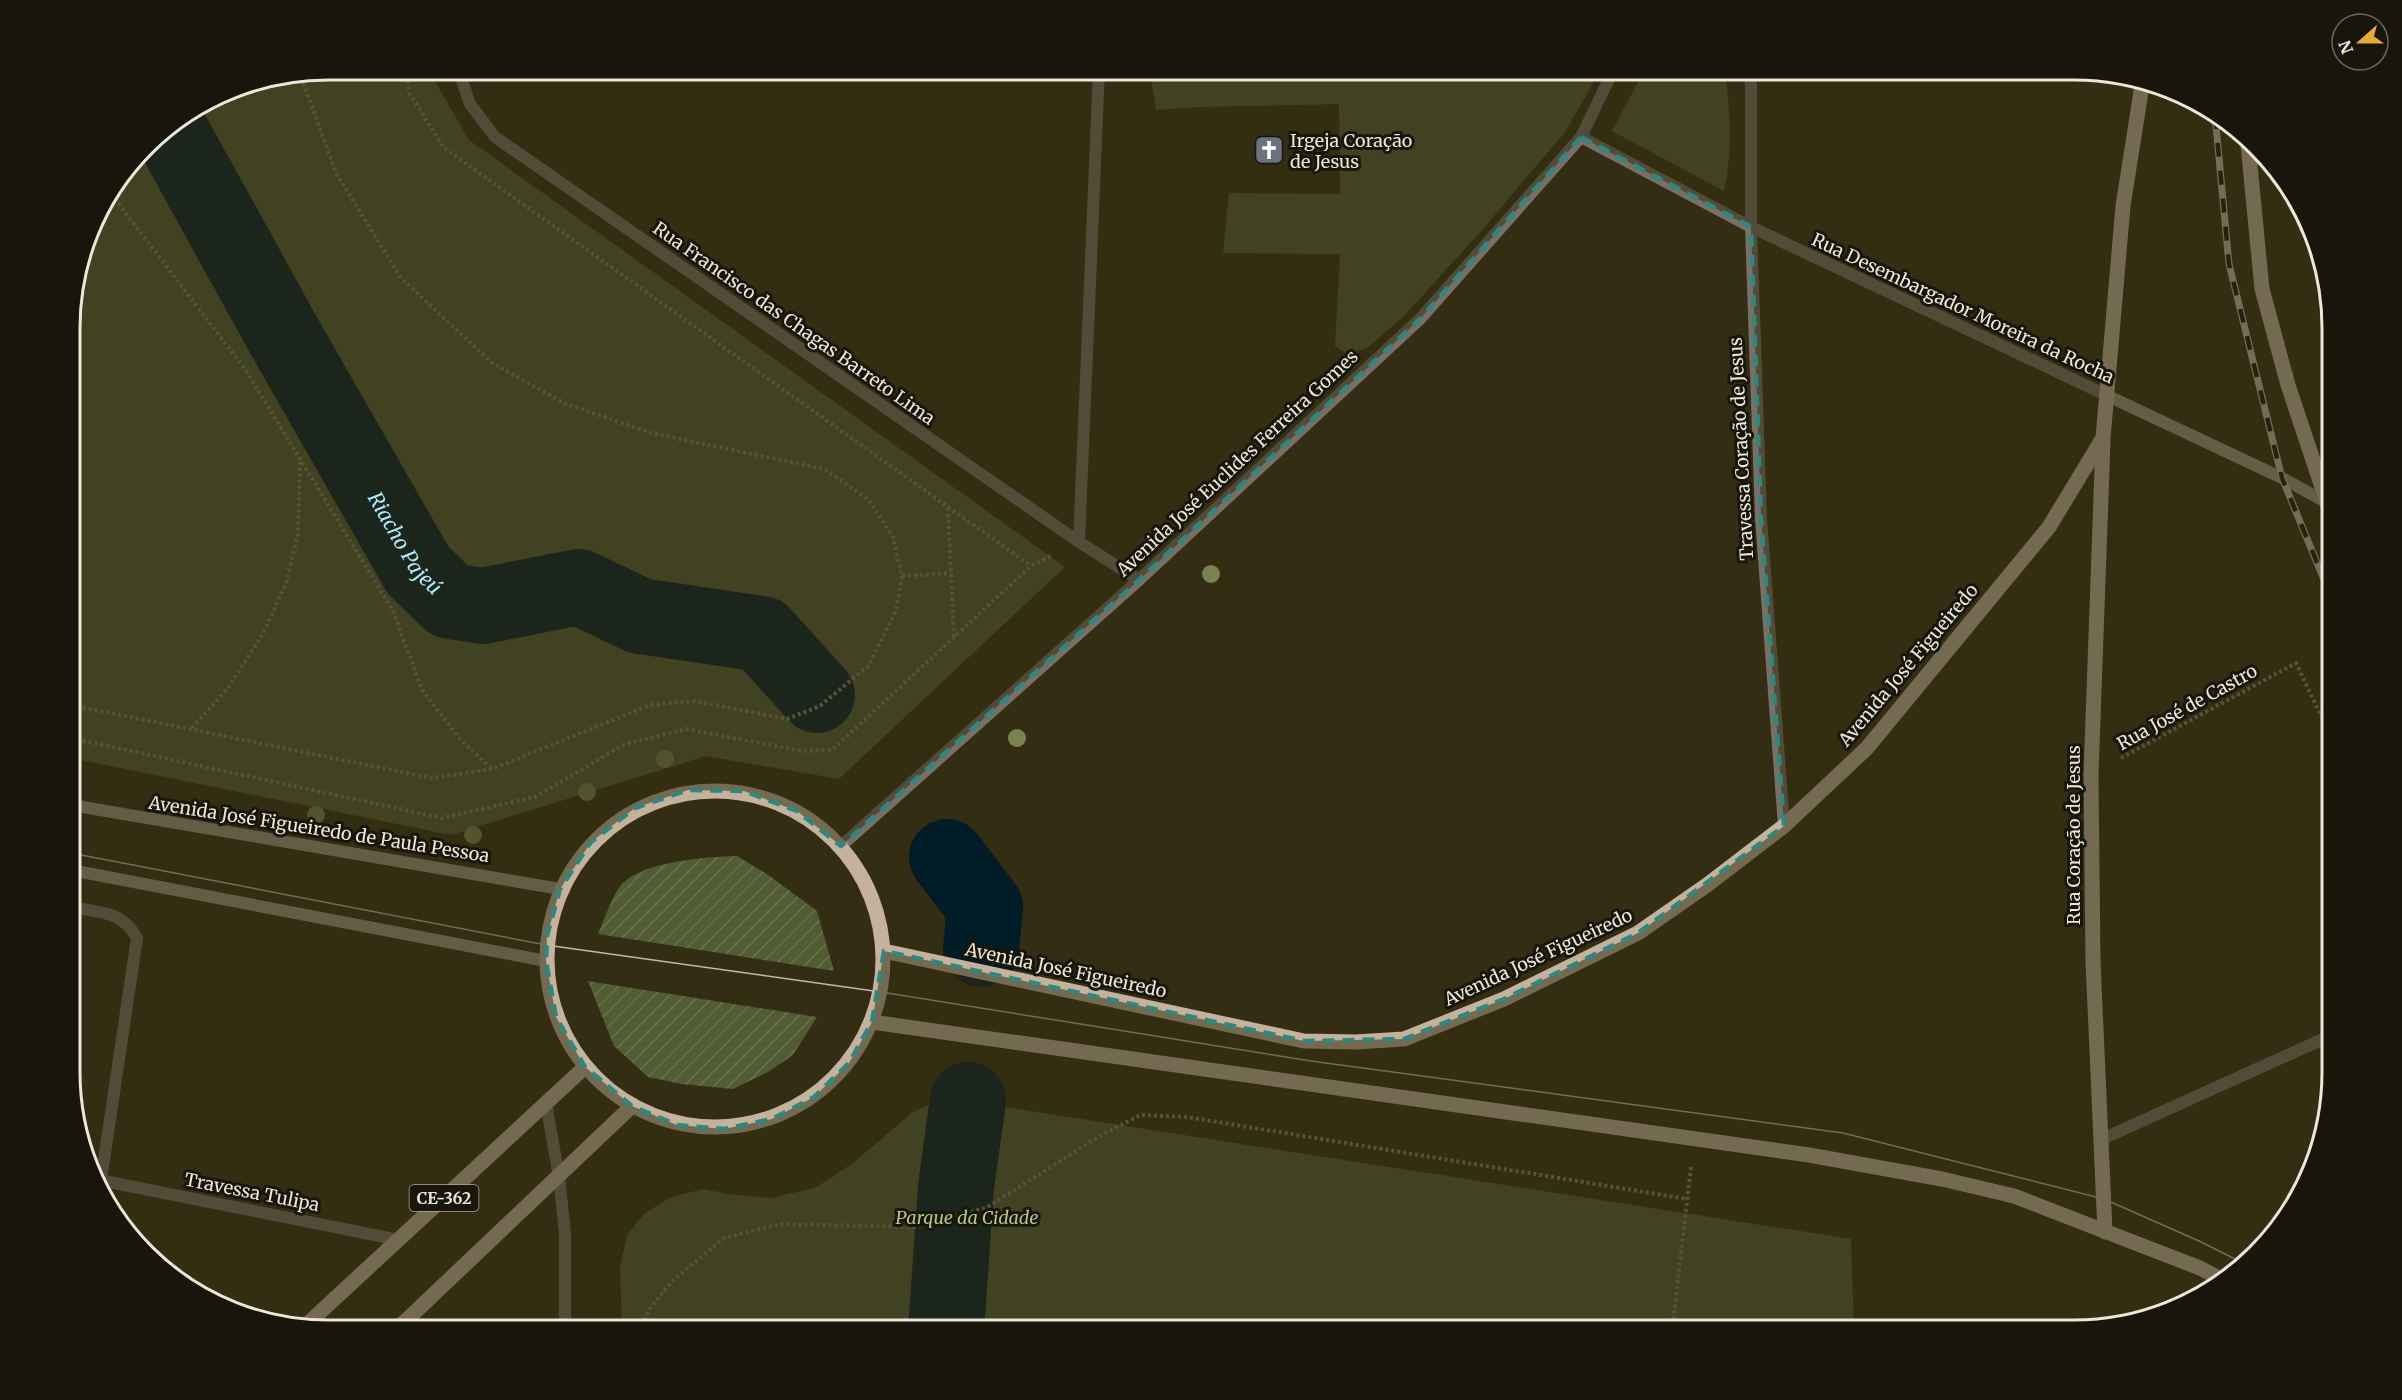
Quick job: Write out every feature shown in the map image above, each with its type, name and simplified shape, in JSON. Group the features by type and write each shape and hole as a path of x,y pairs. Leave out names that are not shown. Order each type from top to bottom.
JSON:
{"main road":[{"name":"Avenida José Figueiredo","path":"884,951 1304,1041 1356,1042 1404,1039 1504,999 1638,933 1707,885 1784,826 1867,748 2049,527 2103,438 2122,206 2141,89"},
{"path":"2249,151 2262,289 2288,386 2322,485"},
{"name":"Rua Desembargador Moreira da Rocha","path":"2106,395 2282,478 2322,503"},
{"name":"Rua Coração de Jesus","path":"2103,438 2091,775 2092,961 2106,1232"},
{"path":"688,790 744,791 797,811 841,846 871,895 884,951 882,987 872,1022 849,1063 814,1097 772,1119 724,1129 677,1125 632,1106 585,1067 556,1017 546,961 547,936 560,889 591,842 635,808 688,790"},
{"name":"Avenida José Figueiredo de Paula Pessoa","path":"80,807 560,889"},
{"path":"80,872 546,961"},
{"path":"872,1022 1819,1157 1942,1179 2014,1196 2200,1268 2215,1276"},
{"name":"CE-362","path":"312,1320 585,1067"},
{"path":"407,1320 632,1106"}],"street":[{"name":"Rua Francisco das Chagas Barreto Lima","path":"462,80 470,104 495,137 1079,542 1139,580"},
{"path":"1079,542 1099,80"},
{"name":"Avenida José Euclides Ferreira Gomes","path":"841,846 1139,580 1421,318 1581,138 1609,80"},
{"name":"Travessa Coração de Jesus","path":"1751,80 1750,227 1761,518 1784,826"},
{"name":"Rua Desembargador Moreira da Rocha","path":"1581,138 1750,227 2106,395"},
{"path":"80,909 113,915 130,924 137,938 101,1173"},
{"path":"2100,1140 2322,1040"},
{"path":"546,1103 559,1177 565,1233 565,1320"},
{"name":"Travessa Tulipa","path":"104,1181 399,1240"}],"path":[{"path":"80,740 442,818 535,797 625,744 686,729 802,751 832,750 1031,566 444,148 410,94 407,80"},
{"path":"80,707 431,778 492,769 650,705 694,701 787,718 820,706 868,666 896,610 902,576 893,537 868,500 824,470 651,433 564,402 492,363 401,278 336,173 302,81"},
{"path":"115,200 245,369 393,611 422,690 460,739 492,769"},
{"path":"192,728 228,688 264,632 286,583 298,534 300,459"},
{"path":"948,507 954,638"},
{"path":"902,576 951,573"},
{"name":"Rua José de Castro","path":"2091,775 2296,663 2322,718"},
{"path":"644,1320 649,1310 671,1282 724,1238 780,1224 914,1227 986,1208 1098,1137 1140,1115 1187,1117 1687,1199"},
{"path":"1673,1320 1694,1139"}],"highlighted area":[{"path":"1581,137 1751,227 1761,518 1784,826 1638,933 1504,999 1404,1039 1304,1041 884,951 872,1022 849,1063 814,1097 772,1119 724,1129 677,1125 632,1106 585,1067 556,1017 546,961 547,936 560,889 591,842 635,808 688,790 744,791 797,811 841,846 1139,580 1421,318"}],"green space":[{"path":"311,80 434,80 469,140 1065,567 839,779 706,756 451,835 80,760 80,311 88,263 98,233 121,190 152,152 190,121 218,105 279,84"},
{"path":"1151,80 1594,80 1565,132 1482,230 1405,315 1366,349 1345,353 1335,346 1340,254 1223,253 1229,193 1340,194 1339,104 1156,110"},
{"path":"1639,80 1726,80 1730,130 1729,161 1724,191 1612,131"},
{"path":"737,856 767,874 817,911 834,971 598,934 615,895 622,884 632,876 660,865"},
{"path":"588,981 817,1017 793,1055 768,1072 733,1089 681,1084 648,1077 614,1046"},
{"name":"Parque da Cidade","path":"953,1099 1851,1239 1854,1320 622,1320 620,1267 627,1235 644,1214 669,1198 703,1189 771,1198 815,1188 853,1163 913,1112 932,1103"}],"waterway":[{"name":"Riacho Pajeú","path":"173,134 284,336 418,570 450,601 483,606 579,587 640,616 762,634 817,695"},
{"name":"Riacho Pajeú","path":"947,857 985,907 981,949"},
{"name":"Riacho Pajeú","path":"947,1320 956,1187 968,1100"}],"tram line":[{"path":"80,855 546,945 881,992 1311,1061 1843,1133 2104,1199 2237,1260"}],"railway":[{"path":"2216,124 2229,264 2282,478 2322,575"}],"place":[{"name":"Irgeja Coração de Jesus","path":"1269,150"}]}
